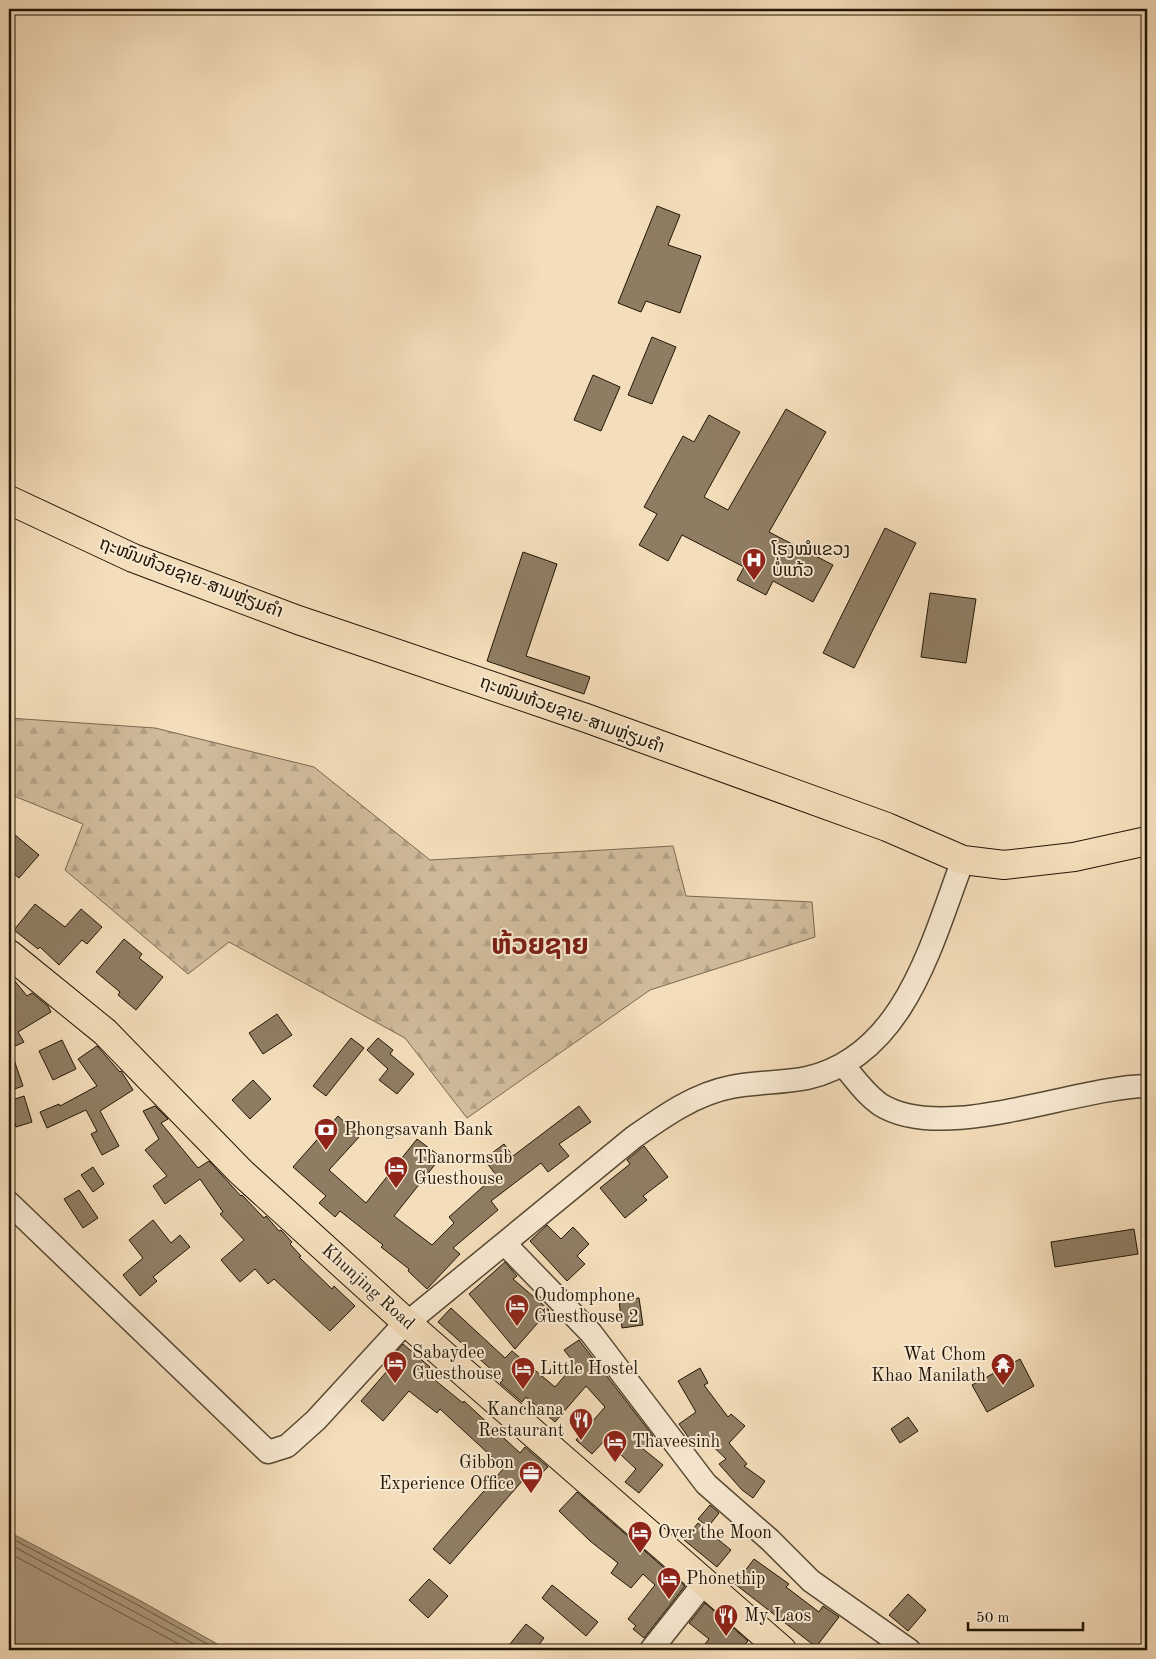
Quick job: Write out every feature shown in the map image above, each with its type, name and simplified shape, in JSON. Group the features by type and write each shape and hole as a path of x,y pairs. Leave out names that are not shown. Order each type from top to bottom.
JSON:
{"main road":[{"name":"ຖະໜົນຫ້ວຍຊາຍ-ສາມຫຼ່ຽມຄຳ","path":"9,500 132,558 298,620 586,718 887,827 963,860 1004,865 1074,857 1147,841"},
{"name":"Khunjing Road","path":"9,954 105,1032 241,1172 407,1323 782,1650"}],"street":[{"path":"9,1203 268,1452 287,1446 316,1420 407,1323 634,1137 666,1114 695,1099 730,1087 807,1078 844,1066 867,1048 889,1023 918,976 963,860"},
{"path":"844,1066 866,1092 880,1104 894,1112 920,1119 954,1119 1147,1086"},
{"path":"505,1244 591,1333 706,1484 763,1534 811,1581 909,1650"},
{"path":"651,1650 704,1583"}],"green space":[{"path":"9,718 155,728 314,767 430,860 673,846 686,896 812,902 815,937 650,990 467,1118 405,1038 229,942 188,974 65,870 83,824 9,794"}],"water":[{"path":"9,1532 139,1600 228,1650 9,1650"}],"building":[{"path":"657,206 680,215 668,245 701,256 680,313 646,301 641,312 618,303"},
{"path":"652,337 676,347 652,404 628,395"},
{"path":"593,375 620,387 601,431 574,420"},
{"path":"786,409 826,432 769,532 833,565 813,602 773,581 766,595 737,580 744,567 682,535 668,561 639,545 657,514 644,507 683,436 694,442 709,415 740,432 704,497 728,510"},
{"path":"885,528 916,543 854,668 823,653"},
{"path":"523,552 557,564 526,656 590,677 584,694 487,661"},
{"path":"930,593 976,599 966,663 921,657"},
{"path":"14,834 39,855 19,878 9,870 9,840"},
{"path":"35,904 65,927 81,909 102,927 87,944 82,940 59,965 40,947 38,949 14,930"},
{"path":"124,939 142,954 139,958 163,977 136,1010 118,995 120,992 96,972"},
{"path":"9,974 27,996 32,993 48,1006 51,1012 18,1032 24,1042 9,1049"},
{"path":"277,1014 292,1035 263,1054 249,1033"},
{"path":"351,1038 364,1048 326,1096 313,1086"},
{"path":"378,1038 393,1050 390,1054 414,1074 397,1094 379,1080 388,1069 367,1050"},
{"path":"62,1040 76,1069 53,1080 39,1051"},
{"path":"97,1046 121,1071 133,1090 100,1111 119,1146 102,1155 91,1134 97,1131 86,1110 47,1128 40,1112 59,1104 60,1106 97,1086 78,1059"},
{"path":"11,1051 23,1086 9,1091 9,1052"},
{"path":"253,1080 271,1099 250,1119 232,1100"},
{"path":"24,1096 32,1122 16,1127 9,1101"},
{"path":"155,1106 168,1119 161,1123 198,1168 209,1161 241,1196 264,1218 266,1216 279,1231 281,1230 292,1242 290,1244 301,1256 299,1257 332,1289 334,1286 355,1306 330,1331 274,1279 268,1284 255,1269 240,1282 221,1260 244,1240 220,1214 223,1212 200,1179 165,1204 153,1186 167,1176 145,1150 159,1139 143,1111"},
{"path":"579,1106 591,1122 559,1144 569,1156 548,1172 541,1163 491,1201 498,1210 453,1248 460,1254 427,1289 408,1271 409,1269 381,1247 383,1245 340,1211 335,1217 319,1203 326,1196 293,1167 338,1116 360,1136 329,1170 366,1203 417,1139 441,1157 394,1216 432,1245 454,1223 449,1217 496,1175 484,1159 504,1144 513,1156"},
{"path":"644,1146 668,1177 643,1196 647,1200 625,1218 600,1188 630,1164 627,1160"},
{"path":"93,1167 104,1184 93,1192 81,1175"},
{"path":"79,1190 98,1218 83,1228 64,1199"},
{"path":"153,1220 171,1243 180,1235 190,1247 153,1277 157,1281 140,1296 123,1275 143,1258 129,1240"},
{"path":"547,1225 561,1239 573,1227 589,1244 577,1256 585,1264 567,1281 530,1241"},
{"path":"1134,1229 1138,1254 1055,1267 1051,1242"},
{"path":"505,1262 517,1276 513,1279 549,1310 515,1349 469,1294"},
{"path":"639,1298 643,1325 622,1328 619,1300"},
{"path":"451,1308 505,1358 512,1351 555,1387 575,1364 564,1350 579,1340 653,1436 642,1448 663,1465 639,1493 625,1482 636,1469 605,1440 592,1454 576,1440 605,1407 586,1386 555,1422 526,1397 522,1402 500,1383 503,1380 438,1322"},
{"path":"403,1344 430,1367 425,1372 463,1403 464,1401 520,1453 525,1447 548,1467 529,1486 523,1480 450,1564 433,1549 504,1468 440,1409 437,1413 409,1391 383,1421 361,1401 395,1362 391,1358"},
{"name":"Wat Chom Khao Manilath","path":"1020,1359 1034,1386 987,1412 972,1385"},
{"path":"700,1368 708,1383 704,1385 728,1417 731,1414 745,1426 729,1443 747,1464 744,1466 765,1481 753,1498 742,1490 719,1464 726,1459 700,1434 691,1441 679,1424 696,1412 678,1381"},
{"path":"908,1417 918,1431 900,1443 891,1429"},
{"path":"577,1492 685,1586 644,1638 633,1629 636,1626 628,1619 655,1585 643,1574 631,1588 611,1573 618,1563 590,1541 559,1511"},
{"path":"710,1505 719,1513 708,1527 698,1519"},
{"path":"698,1523 731,1550 717,1567 684,1540"},
{"path":"754,1559 789,1584 786,1587 819,1612 823,1606 839,1617 816,1647 735,1584"},
{"path":"429,1579 448,1596 428,1618 409,1600"},
{"path":"552,1585 598,1622 586,1636 542,1598"},
{"path":"908,1594 926,1610 908,1631 889,1615"},
{"path":"705,1603 748,1641 740,1650 713,1650 705,1644 709,1639 689,1623"},
{"path":"526,1624 544,1638 535,1650 518,1650 510,1644"}],"place":[{"name":"ໂຮງໝໍແຂວງ ບໍ່ແກ້ວ","path":"754,581"},
{"name":"Phongsavanh Bank","path":"326,1151"},
{"name":"Thanormsub Guesthouse","path":"396,1189"},
{"name":"Oudomphone Guesthouse 2","path":"517,1327"},
{"name":"Sabaydee Guesthouse","path":"395,1384"},
{"name":"Wat Chom Khao Manilath","path":"1003,1386"},
{"name":"Little Hostel","path":"523,1390"},
{"name":"Kanchana Restaurant","path":"581,1441"},
{"name":"Thaveesinh","path":"615,1463"},
{"name":"Gibbon Experience Office","path":"531,1494"},
{"name":"Over the Moon","path":"640,1554"},
{"name":"Phonethip","path":"669,1600"},
{"name":"My Laos","path":"726,1637"}],"district":[{"name":"ຫ້ວຍຊາຍ","path":"540,947"}]}
